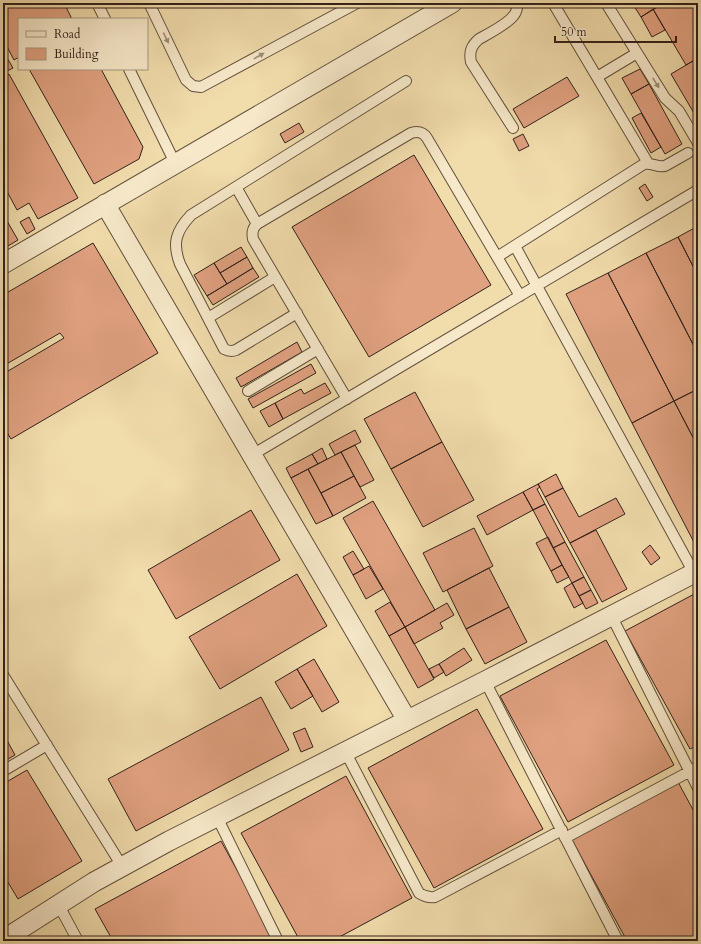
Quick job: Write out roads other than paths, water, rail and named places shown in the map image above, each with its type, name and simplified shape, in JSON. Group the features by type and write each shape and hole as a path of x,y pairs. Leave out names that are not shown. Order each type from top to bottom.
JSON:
{"street":[{"path":"3,264 452,3"},
{"path":"105,204 407,720"},
{"path":"3,940 58,904 122,866 169,841 696,572"}],"lane":[{"path":"97,3 104,18"},
{"path":"149,3 186,80 193,86 201,87 357,3"},
{"path":"512,128 470,62 470,57 471,48 474,43 509,21 514,16 518,3"},
{"path":"554,3 648,163"},
{"path":"606,3 666,98 679,111 698,142"},
{"path":"597,77 637,53"},
{"path":"129,70 175,163"},
{"path":"297,313 236,350 232,352 228,351 222,345 180,264 176,254 178,232 183,223 191,215 406,81"},
{"path":"347,399 253,239 252,231 257,224 411,133 420,132 427,138 520,296"},
{"path":"497,257 644,164 652,163 662,167 688,153"},
{"path":"236,187 257,224"},
{"path":"252,455 698,190"},
{"path":"515,246 696,572"},
{"path":"208,318 275,277"},
{"path":"248,391 318,349"},
{"path":"611,615 694,769 698,788"},
{"path":"3,675 122,866"},
{"path":"485,680 618,941"},
{"path":"3,771 47,745"},
{"path":"345,751 419,893 430,898 435,897 564,834 694,769"},
{"path":"217,816 278,941"},
{"path":"58,904 78,941"}]}
